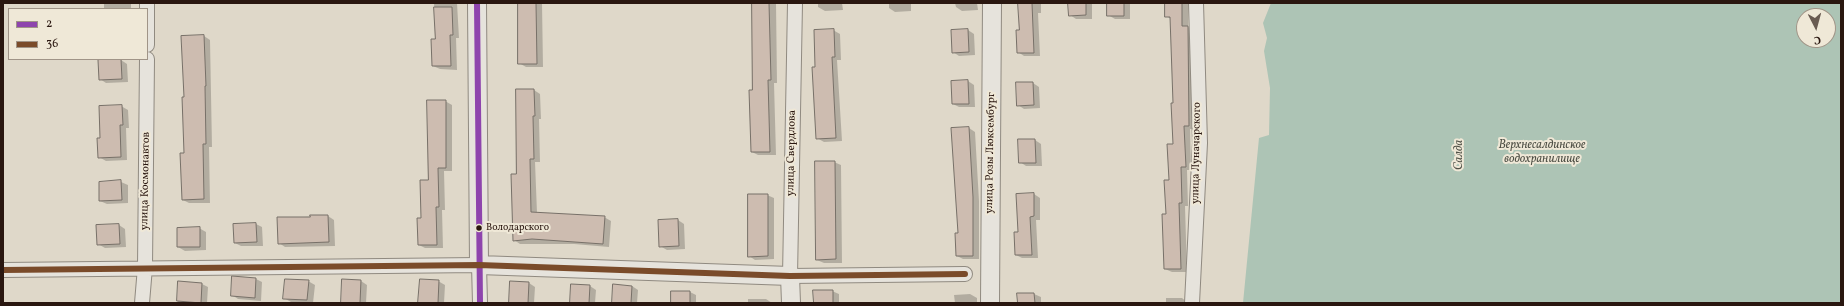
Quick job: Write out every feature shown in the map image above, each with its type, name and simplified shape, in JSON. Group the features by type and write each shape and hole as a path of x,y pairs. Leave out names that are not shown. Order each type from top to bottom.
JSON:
{"street":[{"path":"478,3 480,303"},
{"name":"улица Свердлова","path":"791,303 790,276 795,3"},
{"name":"улица Розы Люксембург","path":"990,303 992,3"},
{"name":"улица Луначарского","path":"1192,303 1200,143 1196,3"},
{"name":"улица Космонавтов","path":"142,303 145,267 147,60"},
{"path":"3,270 145,267 479,265 790,276 965,274"}],"water":[{"name":"Верхнесалдинское водохранилище","path":"1271,3 1841,3 1841,303 1243,303 1259,138 1269,135 1270,88 1264,51 1267,38 1263,23"}],"building":[{"path":"518,3 536,3 537,64 518,64"},
{"path":"752,3 769,3 771,80 768,80 770,152 751,152 749,90 752,90"},
{"path":"1018,3 1032,3 1034,53 1017,53 1016,30 1019,30"},
{"path":"1068,3 1086,3 1086,15 1069,16"},
{"path":"1107,3 1124,3 1124,16 1107,16"},
{"path":"1165,3 1182,3 1182,26 1188,26 1189,126 1184,126 1186,167 1181,167 1182,203 1179,203 1181,269 1164,269 1162,214 1166,214 1164,180 1169,180 1167,144 1173,144 1170,17 1165,17"},
{"path":"434,7 452,7 453,35 450,35 451,66 432,66 431,39 435,39"},
{"path":"834,29 835,57 832,57 836,138 816,139 812,67 815,67 814,30"},
{"path":"968,29 969,52 952,53 951,30"},
{"path":"204,35 206,144 203,144 204,199 182,200 180,153 184,153 182,97 184,97 181,36"},
{"path":"98,60 121,60 122,79 99,80"},
{"path":"968,80 969,104 952,104 951,81"},
{"path":"1016,82 1033,82 1034,105 1017,106"},
{"path":"516,89 534,89 534,159 530,159 531,212 605,216 603,244 532,239 513,241 511,174 516,174"},
{"path":"427,100 446,100 446,168 438,168 439,207 436,207 437,245 418,245 417,218 421,218 420,180 428,180"},
{"path":"122,105 123,125 120,125 121,157 98,158 97,138 100,138 99,106"},
{"path":"969,127 973,197 973,256 956,256 955,233 958,233 951,128"},
{"path":"1018,139 1035,139 1036,163 1019,163"},
{"path":"815,161 835,161 836,259 816,260"},
{"path":"121,180 122,200 99,201 99,182"},
{"path":"1034,193 1034,216 1030,217 1032,255 1015,255 1014,232 1018,232 1016,194"},
{"path":"748,194 768,194 768,256 748,257"},
{"path":"310,215 328,215 329,242 278,244 277,217 310,217"},
{"path":"678,219 679,246 659,247 658,220"},
{"path":"256,223 257,242 234,243 233,224"},
{"path":"119,224 120,244 97,245 96,225"},
{"path":"200,227 200,247 177,247 177,228"},
{"path":"232,276 256,278 255,298 231,296"},
{"path":"285,279 309,280 307,300 283,299"},
{"path":"342,279 361,280 360,303 341,303"},
{"path":"420,279 439,280 438,303 418,303"},
{"path":"178,281 202,283 201,303 177,301"},
{"path":"510,281 529,282 528,303 509,303"},
{"path":"571,284 590,285 589,303 570,303"},
{"path":"613,284 632,286 631,303 612,303"},
{"path":"813,290 833,290 833,303 814,303"},
{"path":"671,291 690,291 690,303 671,303"},
{"path":"1017,293 1034,293 1035,303 1018,303"}],"transit line":[{"name":"2","path":"477,3 480,303"},
{"name":"36","path":"3,270 479,265 790,276 965,274"}],"place":[{"name":"Володарского","path":"479,228"}],"water label":[{"name":"Салда","path":"1460,155"}]}
